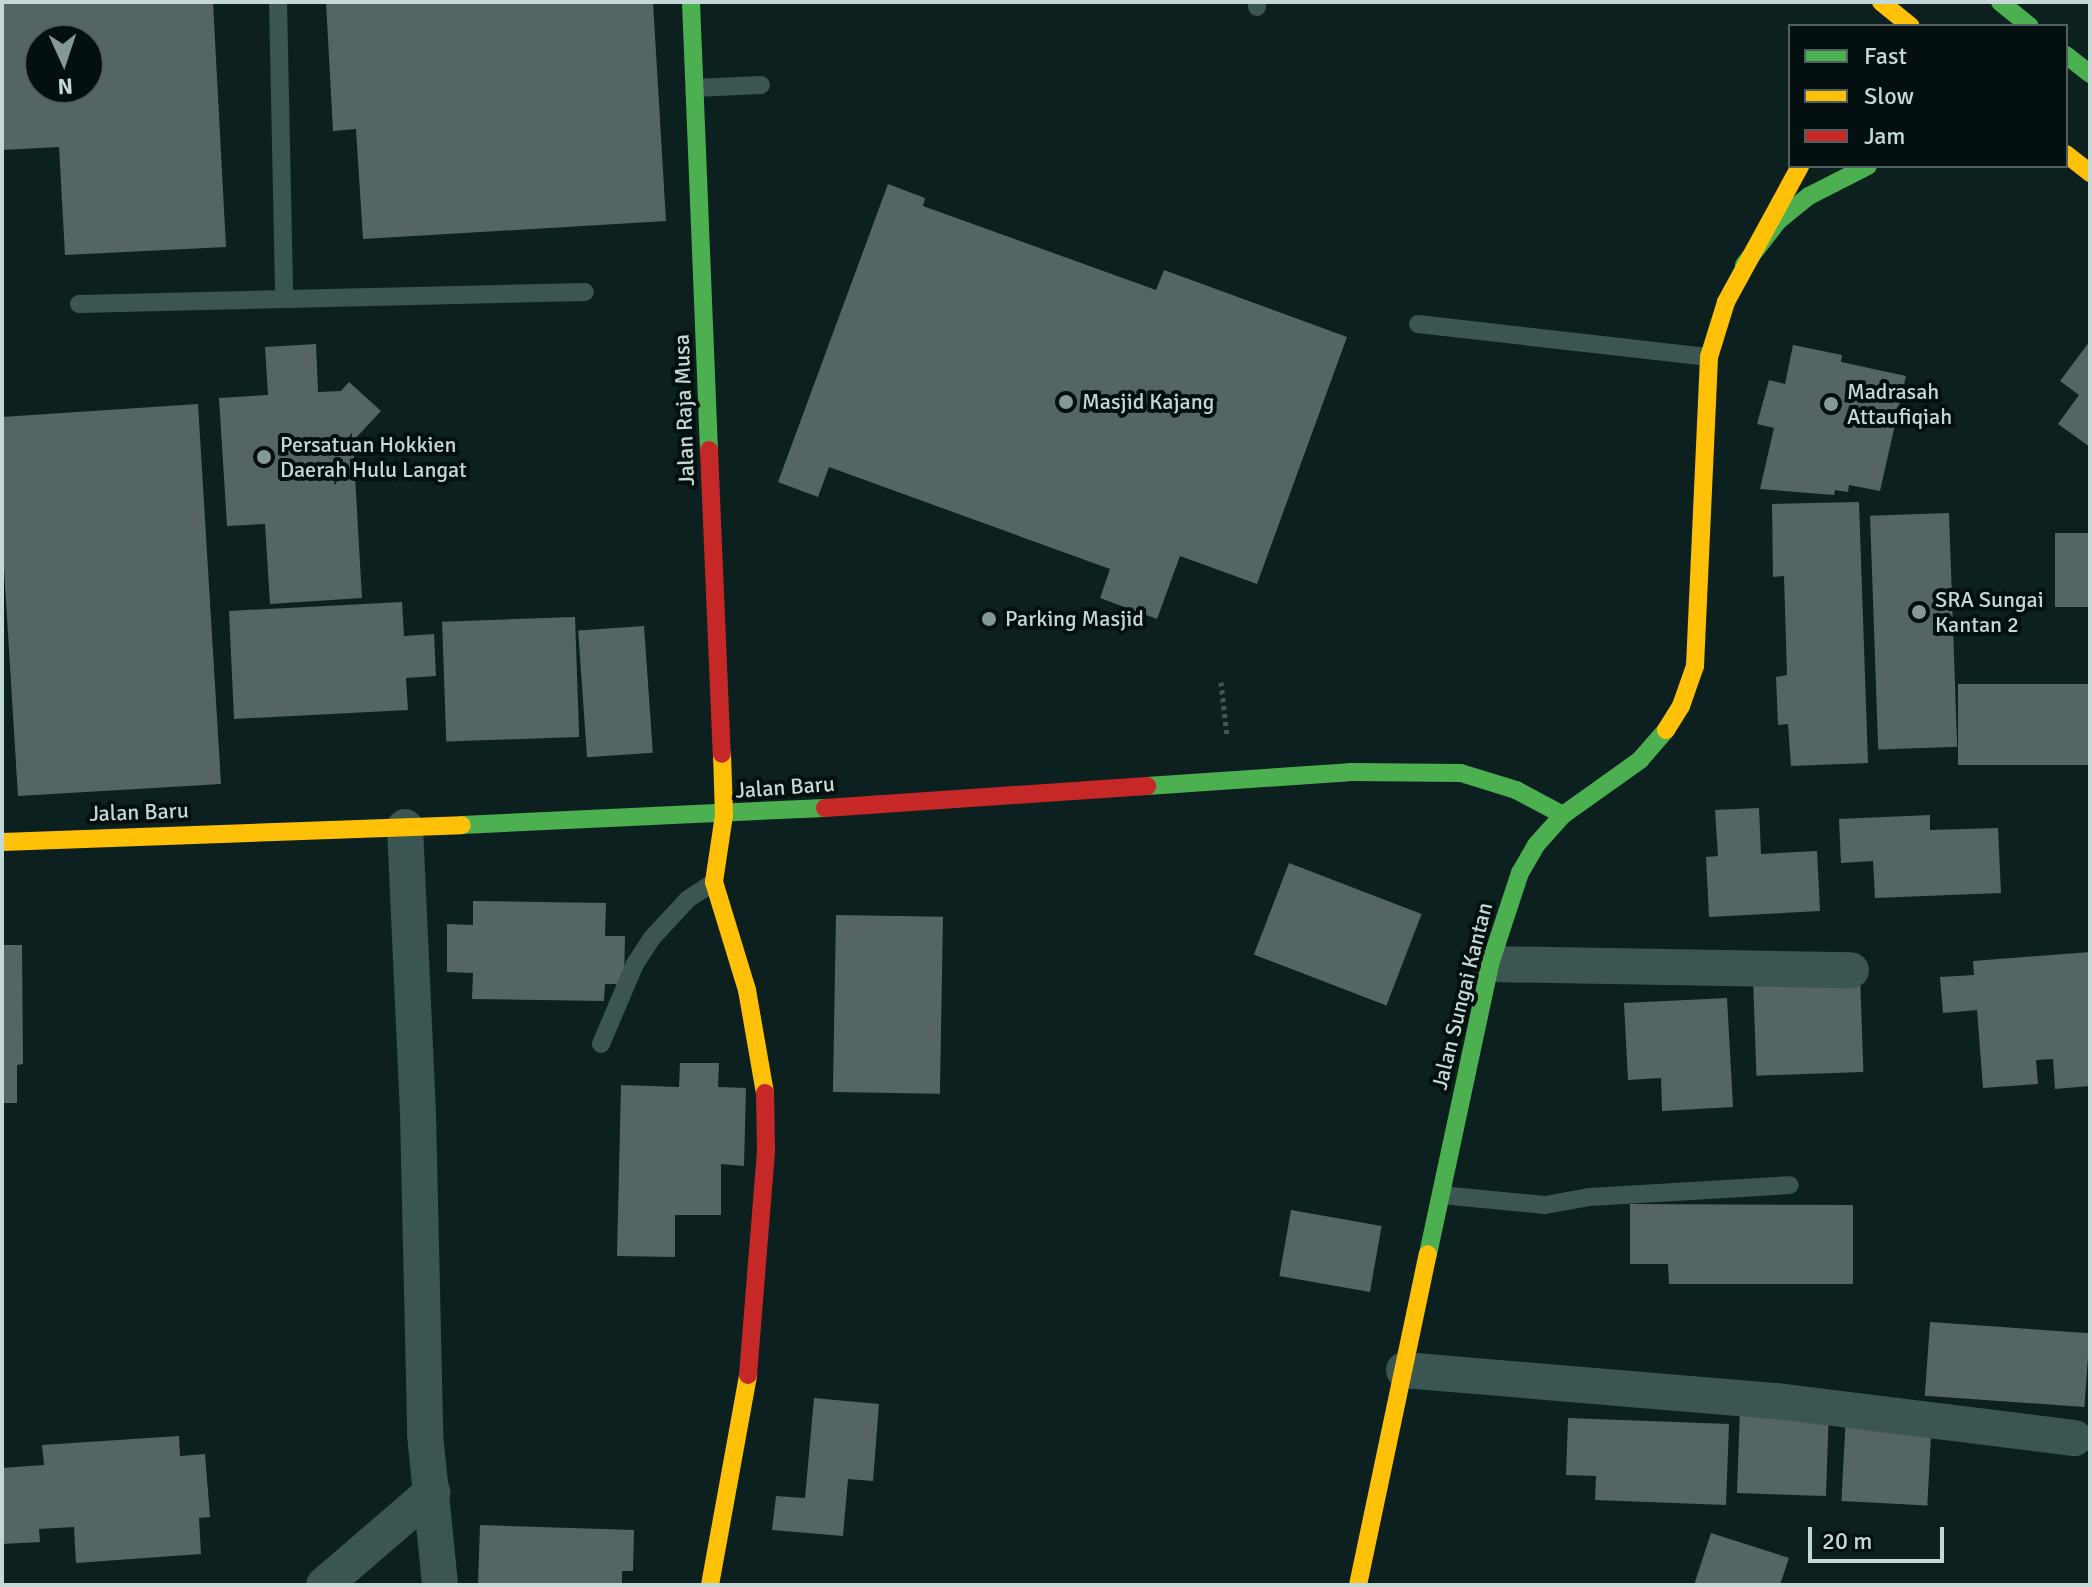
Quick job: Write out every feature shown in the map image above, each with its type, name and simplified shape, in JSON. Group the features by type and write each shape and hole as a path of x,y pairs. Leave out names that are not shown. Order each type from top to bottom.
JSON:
{"street":[{"name":"Jalan Raja Musa","path":"691,2 724,815 714,882"},
{"path":"1881,2 1909,21"},
{"path":"2000,2 2028,24"},
{"path":"2068,57 2090,74"},
{"path":"2068,156 2090,173"},
{"name":"Jalan Sungai Kantan","path":"1358,1585 1490,964 1520,873 1536,845 1563,815 1640,760 1662,737 1681,706 1695,666 1709,357 1726,302 1799,168"},
{"path":"1744,265 1778,221 1809,196 1864,168"},
{"name":"Jalan Baru","path":"2,842 724,815 1350,772 1461,773 1516,790 1563,815"},
{"path":"405,827 418,1114 425,1434 440,1585"},
{"path":"710,1585 746,1394 766,1149 765,1092 758,1041 747,990 714,882"},
{"path":"1490,964 1851,970"},
{"path":"1404,1370 1777,1401 2075,1438"},
{"path":"324,1585 432,1492"}],"lane":[{"path":"278,2 284,299"},
{"path":"695,88 761,85"},
{"path":"79,304 585,292"},
{"path":"1418,324 1709,357"},
{"path":"601,1044 635,964 651,939 688,899 714,882"},
{"path":"1441,1195 1545,1205 1590,1197 1790,1185"}],"path":[{"path":"1221,682 1232,780"}],"building":[{"path":"2,2 213,2 226,247 65,255 59,147 2,150"},
{"path":"326,2 653,2 666,221 363,239 356,129 333,131"},
{"name":"Masjid Kajang","path":"888,184 925,198 923,206 1156,290 1164,270 1347,337 1257,584 1180,556 1157,619 1100,598 1110,569 829,467 818,497 778,482"},
{"path":"2090,341 2090,447 2058,424 2079,395 2060,381"},
{"path":"316,344 318,392 341,391 349,382 381,411 353,441 362,598 270,604 265,524 227,526 219,398 268,395 265,347"},
{"name":"Madrasah Attaufiqiah","path":"1793,345 1842,355 1841,362 1906,376 1880,491 1849,485 1848,492 1835,490 1834,495 1760,489 1774,428 1757,424 1769,380 1785,384"},
{"path":"198,404 221,784 18,796 2,536 2,417"},
{"path":"1859,502 1868,763 1791,766 1788,724 1778,725 1776,677 1787,675 1784,576 1773,577 1772,504"},
{"path":"1949,513 1957,747 1878,750 1870,516"},
{"path":"2055,533 2090,533 2090,607 2055,607"},
{"path":"402,602 404,636 434,634 436,676 406,678 408,710 234,719 229,611"},
{"path":"575,617 579,737 446,742 442,622"},
{"path":"644,626 653,753 587,757 578,631"},
{"path":"1958,684 2090,684 2090,765 1958,765"},
{"path":"1759,808 1761,854 1817,851 1820,911 1709,917 1706,857 1718,856 1715,810"},
{"path":"1930,815 1930,830 1998,828 2001,893 1875,898 1873,861 1841,863 1839,819"},
{"path":"1289,863 1422,914 1386,1005 1254,954"},
{"path":"473,901 606,903 605,936 625,936 624,984 605,984 604,1001 472,999 473,973 447,972 447,924 473,925"},
{"path":"836,915 943,917 940,1094 833,1092"},
{"path":"2,945 22,945 23,1064 17,1065 17,1103 2,1103"},
{"path":"2090,952 2090,1086 2055,1089 2053,1059 2036,1060 2038,1084 1983,1088 1977,1010 1943,1013 1940,977 1974,975 1973,961"},
{"path":"1860,975 1863,1072 1756,1076 1753,979"},
{"path":"1727,998 1733,1107 1662,1111 1661,1078 1628,1080 1624,1003"},
{"path":"680,1063 719,1063 718,1087 746,1088 744,1166 721,1164 721,1215 675,1215 675,1257 617,1256 621,1085 679,1087"},
{"path":"1630,1204 1853,1205 1853,1284 1669,1284 1668,1264 1630,1264"},
{"path":"1291,1210 1382,1226 1370,1292 1279,1276"},
{"path":"1930,1322 2090,1333 2084,1407 1925,1396"},
{"path":"814,1398 879,1404 873,1481 848,1479 843,1536 772,1530 776,1496 805,1498"},
{"path":"1740,1407 1829,1410 1826,1496 1737,1493"},
{"path":"1846,1414 1932,1419 1927,1505 1841,1501"},
{"path":"1568,1418 1729,1424 1726,1505 1595,1500 1596,1476 1566,1475"},
{"path":"179,1436 180,1456 205,1454 210,1517 199,1518 201,1554 76,1563 74,1527 39,1529 40,1542 2,1544 2,1468 44,1465 42,1445"},
{"path":"480,1525 634,1530 633,1571 622,1571 622,1585 478,1585"},
{"path":"1711,1533 1789,1558 1780,1585 1694,1585"}],"traffic: fast":[{"path":"691,2 709,450"},
{"path":"2000,2 2028,24"},
{"path":"2068,57 2090,74"},
{"path":"1744,265 1778,221 1809,196 1864,168"},
{"path":"1428,1254 1490,964 1520,873 1536,845 1563,815 1640,760 1666,730"},
{"path":"1147,786 1350,772 1461,773 1516,790 1563,815"},
{"path":"462,825 825,808"}],"traffic: slow":[{"path":"1881,2 1908,24"},
{"path":"2068,156 2090,173"},
{"path":"1666,730 1681,706 1695,666 1709,357 1726,302 1799,168"},
{"path":"722,754 724,815 714,882 747,990 765,1093"},
{"path":"2,842 462,825"},
{"path":"1358,1585 1428,1254"},
{"path":"710,1585 748,1375"}],"traffic: jam":[{"path":"709,450 722,754"},
{"path":"825,808 1147,786"},
{"path":"748,1375 766,1149 765,1093"}],"place":[{"name":"Masjid Kajang","path":"1066,402"},
{"name":"Madrasah Attaufiqiah","path":"1831,404"},
{"name":"Persatuan Hokkien Daerah Hulu Langat","path":"264,457"},
{"name":"SRA Sungai Kantan 2","path":"1919,612"},
{"name":"Parking Masjid","path":"989,619"}]}
